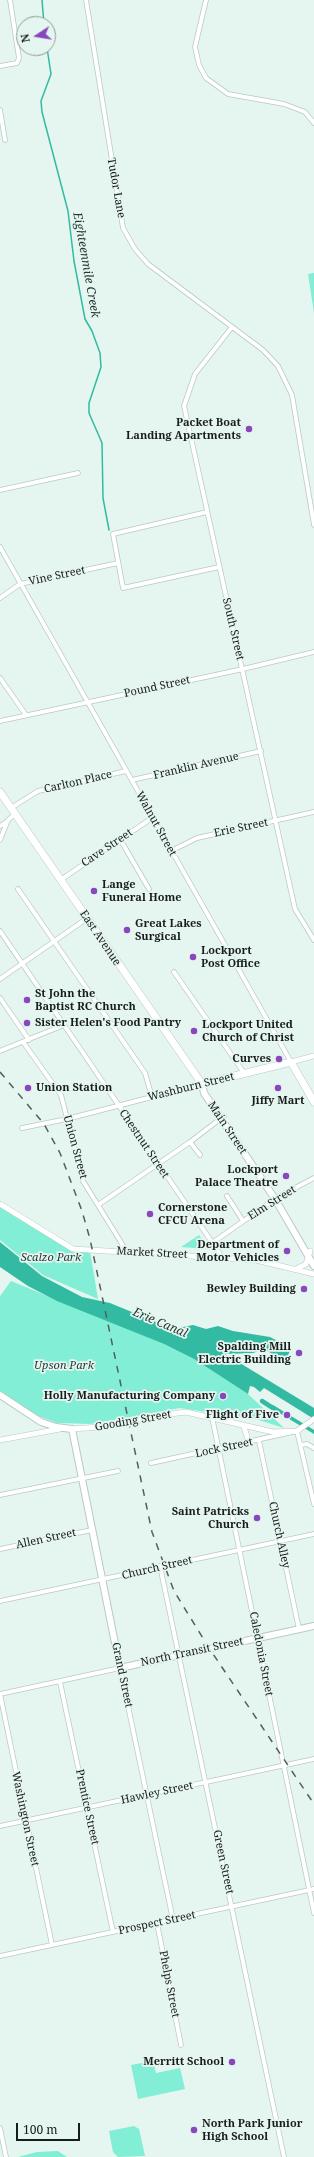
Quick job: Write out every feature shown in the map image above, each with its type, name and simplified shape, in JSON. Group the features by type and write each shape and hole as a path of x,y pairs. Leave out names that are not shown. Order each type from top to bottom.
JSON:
{"highway":[{"name":"East Avenue","path":"0,792 62,879 86,919 202,1084"},
{"name":"Washburn Street","path":"202,1084 291,1062"},
{"name":"Walnut Street","path":"291,1062 314,1102"}],"main road":[{"name":"Main Street","path":"202,1084 222,1117 277,1198 311,1255 314,1266"},
{"path":"0,1395 41,1422"},
{"name":"Gooding Street","path":"41,1422 72,1429"},
{"name":"Grand Street","path":"72,1429 120,1668"},
{"name":"North Transit Street","path":"120,1668 314,1626"}],"street":[{"path":"0,66 17,63 19,58 10,0"},
{"name":"Tudor Lane","path":"86,0 124,228 135,249 148,264 263,350 278,366 292,395 314,525"},
{"path":"206,0 195,47 199,65 206,78 228,94 284,104 305,112 314,123"},
{"path":"0,110 5,140"},
{"name":"South Street","path":"232,327 195,374 184,406 296,909 314,940"},
{"path":"0,490 78,473"},
{"path":"207,512 113,534 123,588 219,567"},
{"name":"Walnut Street","path":"0,547 291,1062"},
{"name":"Vine Street","path":"0,598 20,584 118,563"},
{"name":"Pound Street","path":"0,721 243,669 314,652"},
{"path":"0,678 26,715"},
{"name":"Franklin Avenue","path":"132,780 260,751"},
{"name":"Carlton Place","path":"0,826 8,820 13,811 38,791 126,770"},
{"name":"Erie Street","path":"171,851 197,838 314,812"},
{"name":"Cave Street","path":"62,879 152,818"},
{"path":"0,840 8,820"},
{"path":"120,839 149,889"},
{"path":"18,889 145,1074 152,1097"},
{"path":"0,979 86,919"},
{"name":"Chestnut Street","path":"0,931 222,1257"},
{"path":"174,972 245,1074"},
{"path":"0,998 28,1040"},
{"path":"0,1051 64,1025"},
{"name":"Union Street","path":"23,1042 61,1095 83,1181 127,1252"},
{"name":"Washburn Street","path":"291,1062 314,1056"},
{"name":"Washburn Street","path":"22,1128 67,1119 202,1084"},
{"path":"98,1205 157,1163 190,1142 222,1117"},
{"path":"190,1142 200,1155"},
{"name":"Elm Street","path":"212,1243 277,1198 314,1178"},
{"path":"227,1196 243,1221"},
{"name":"Market Street","path":"0,1204 72,1249 256,1260 314,1274"},
{"path":"296,1270 306,1264 311,1255"},
{"name":"Gooding Street","path":"72,1429 100,1427 146,1417 186,1412 212,1417 244,1427 273,1432 298,1431"},
{"name":"Caledonia Street","path":"212,1417 283,1766 312,1890 314,1913"},
{"path":"314,1419 298,1431 314,1504"},
{"name":"Gooding Street","path":"29,1433 40,1427 41,1422"},
{"path":"244,1427 249,1443"},
{"name":"Gooding Street","path":"0,1440 29,1433 63,1428"},
{"name":"Lock Street","path":"151,1463 259,1441 298,1431"},
{"name":"Church Alley","path":"259,1441 299,1629"},
{"path":"301,1445 307,1444 314,1448"},
{"path":"0,1495 118,1470"},
{"name":"Allen Street","path":"0,1549 92,1530"},
{"name":"Church Street","path":"0,1601 314,1534"},
{"name":"Green Street","path":"160,1566 180,1654 284,2157"},
{"name":"North Transit Street","path":"0,1694 120,1668"},
{"name":"Grand Street","path":"120,1668 173,1920"},
{"name":"Prentice Street","path":"60,1682 112,1932"},
{"name":"Washington Street","path":"0,1694 52,1944"},
{"name":"Hawley Street","path":"0,1826 314,1759"},
{"name":"Prospect Street","path":"0,1956 312,1890"},
{"name":"Phelps Street","path":"157,1923 181,2045"},
{"path":"0,2128 6,2157"}],"green space":[{"path":"314,273 314,313 308,274"},
{"name":"Scalzo Park","path":"0,1204 72,1250 90,1251 98,1299 43,1275 0,1240"},
{"path":"199,1235 209,1249 181,1247"},
{"name":"Upson Park","path":"11,1281 164,1344 194,1359 248,1394 284,1428 259,1420 180,1408 90,1424 57,1423 30,1413 0,1392 0,1296"},
{"path":"153,2061 156,2073 180,2068 185,2089 138,2099 131,2065"},
{"path":"134,2126 139,2129 145,2156 118,2157 113,2152 109,2131"},
{"path":"58,2151 67,2157 18,2157 37,2152"}],"shaded area":[{"path":"0,1242 42,1276 82,1297 110,1303 173,1329 193,1325 206,1329 218,1326 233,1331 270,1337 291,1348 285,1363 265,1349 253,1353 225,1354 314,1408 314,1419 264,1388 260,1392 254,1387 250,1386 248,1394 194,1359 164,1344 57,1301 28,1286 0,1267"},
{"path":"273,1405 314,1430 314,1434 271,1408"}],"waterway":[{"name":"Eighteenmile Creek","path":"42,0 43,16"},
{"name":"Eighteenmile Creek","path":"48,56 51,74 41,101 42,112 68,211 74,261 85,319 92,331 100,353 101,367 89,403 89,413 102,443 103,498 109,530"},
{"path":"262,1401 276,1410"}],"railway":[{"path":"0,1072 44,1124 60,1153 82,1211 90,1239 152,1532 174,1591 209,1648 314,1804"}],"place":[{"name":"Packet Boat Landing Apartments","path":"249,429"},
{"name":"Lange Funeral Home","path":"94,891"},
{"name":"Great Lakes Surgical","path":"127,930"},
{"name":"Lockport Post Office","path":"193,957"},
{"name":"St John the Baptist RC Church","path":"27,1000"},
{"name":"Sister Helen's Food Pantry","path":"27,1023"},
{"name":"Lockport United Church of Christ","path":"194,1031"},
{"name":"Curves","path":"279,1059"},
{"name":"Union Station","path":"28,1088"},
{"name":"Jiffy Mart","path":"278,1088"},
{"name":"Lockport Palace Theatre","path":"286,1176"},
{"name":"Cornerstone CFCU Arena","path":"150,1214"},
{"name":"Department of Motor Vehicles","path":"287,1251"},
{"name":"Bewley Building","path":"304,1289"},
{"name":"Spalding Mill Electric Building","path":"299,1353"},
{"name":"Holly Manufacturing Company","path":"223,1396"},
{"name":"Flight of Five","path":"287,1415"},
{"name":"Saint Patricks Church","path":"257,1518"},
{"name":"Merritt School","path":"232,2062"},
{"name":"North Park Junior High School","path":"194,2130"}],"water label":[{"name":"Erie Canal","path":"160,1323"}]}
